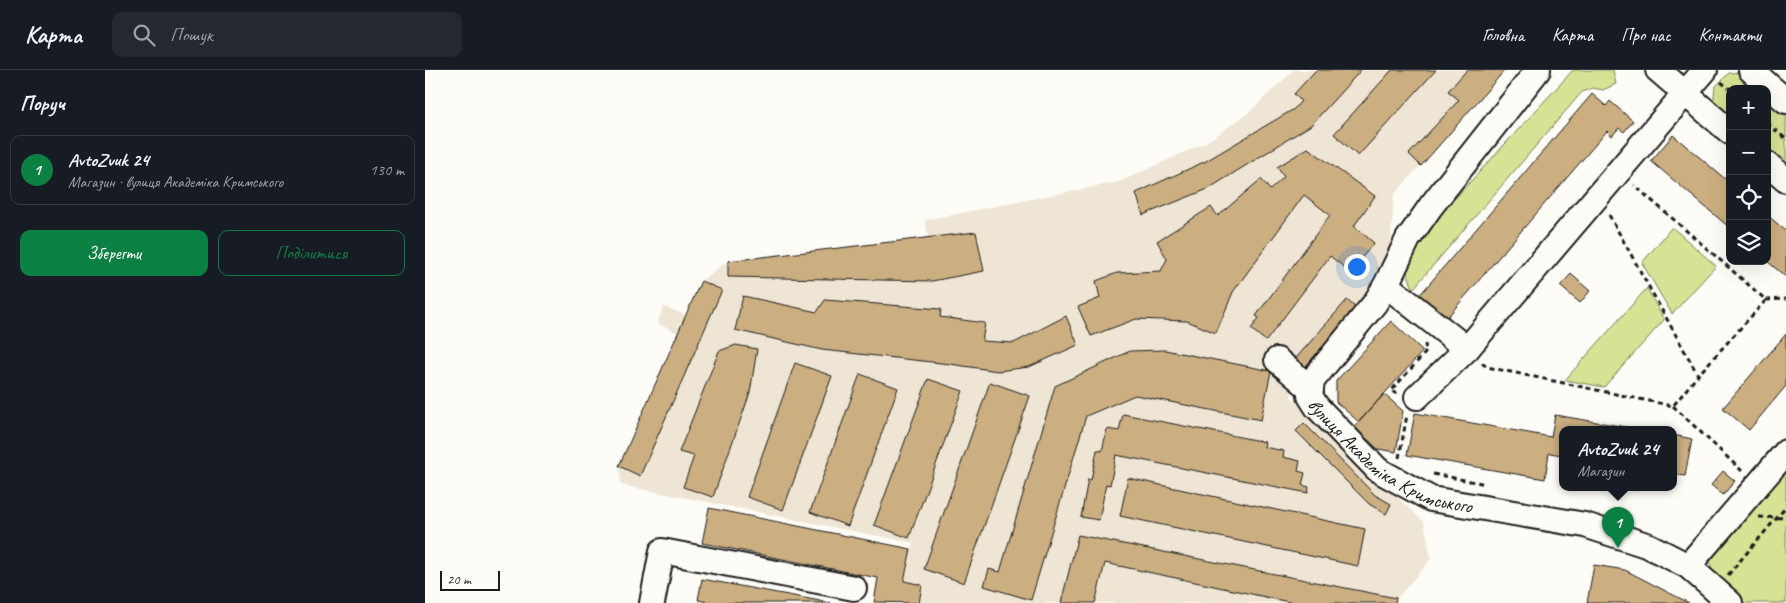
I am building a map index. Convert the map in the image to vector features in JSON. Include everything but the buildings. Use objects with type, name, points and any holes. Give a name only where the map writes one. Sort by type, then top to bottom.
[{"type":"street","name":"вулиця Академіка Кримського","points":[[1538,70],[1431,206],[1408,239],[1386,285],[1375,303],[1312,381],[1310,396],[1317,407],[1378,470],[1431,499],[1585,525],[1649,546],[1688,566],[1723,597]]},
{"type":"street","points":[[1658,70],[1728,130]]},
{"type":"street","points":[[1408,396],[1467,349],[1705,70]]},
{"type":"street","points":[[1751,70],[1786,101]]},
{"type":"street","points":[[1771,167],[1786,180]]},
{"type":"street","points":[[1386,285],[1467,349]]},
{"type":"street","points":[[1277,360],[1311,390]]},
{"type":"street","points":[[1688,566],[1786,452]]},
{"type":"street","points":[[652,603],[662,551],[854,588]]},
{"type":"path","points":[[1771,126],[1786,139]]},
{"type":"path","points":[[1618,172],[1766,300],[1786,299]]},
{"type":"path","points":[[1598,195],[1698,375]]},
{"type":"path","points":[[1673,406],[1698,375],[1766,300]]},
{"type":"path","points":[[1393,478],[1397,470],[1408,407],[1408,396],[1391,391],[1426,352],[1424,336]]},
{"type":"path","points":[[1467,349],[1487,367],[1673,406],[1757,485]]},
{"type":"path","points":[[1423,472],[1490,485]]},
{"type":"path","points":[[1723,597],[1786,507]]},
{"type":"shaded area","points":[[1294,70],[1505,70],[1394,195],[1390,250],[1356,308],[1299,374],[1291,397],[1424,522],[1431,559],[1398,597],[1397,603],[919,603],[922,585],[904,581],[913,543],[621,485],[619,466],[678,333],[657,323],[664,307],[686,315],[701,281],[728,261],[928,237],[925,220],[1119,182],[1205,143],[1247,114]]},
{"type":"green space","points":[[1573,70],[1613,70],[1616,84],[1603,90],[1593,88],[1582,92],[1413,289],[1405,265],[1413,244]]},
{"type":"green space","points":[[1742,72],[1757,85],[1726,85],[1726,116],[1713,104],[1715,87],[1729,73]]},
{"type":"green space","points":[[1771,98],[1786,111],[1786,165],[1771,154]]},
{"type":"green space","points":[[1672,227],[1716,266],[1672,314],[1642,263]]},
{"type":"green space","points":[[1647,288],[1664,320],[1604,387],[1565,380]]},
{"type":"green space","points":[[1786,466],[1786,603],[1745,603],[1714,575],[1710,563],[1714,549]]},
{"type":"place","name":"AvtoZvuk 24","points":[[1618,548]]}]
